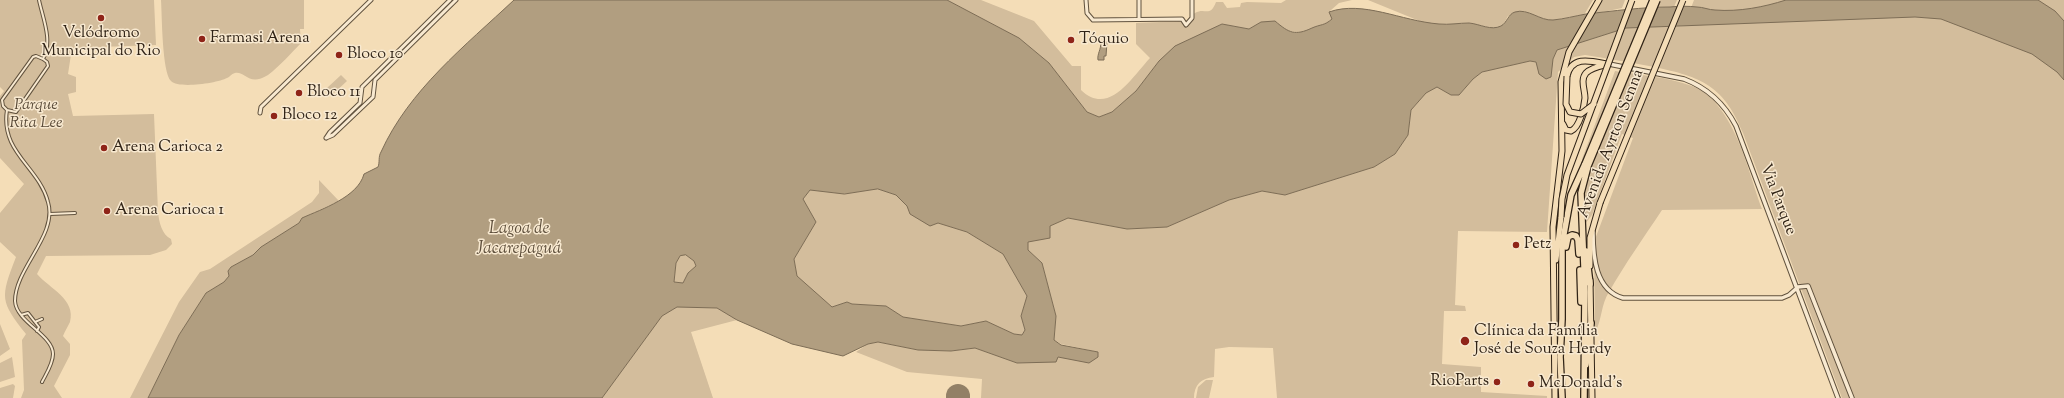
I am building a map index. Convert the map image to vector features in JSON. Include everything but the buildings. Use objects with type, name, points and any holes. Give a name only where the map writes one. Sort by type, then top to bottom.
[{"type":"highway","name":"Avenida Ayrton Senna","points":[[1555,398],[1553,227],[1562,151],[1562,74],[1566,58],[1572,46],[1599,0]]},
{"type":"highway","name":"Avenida Ayrton Senna","points":[[1554,271],[1562,199],[1567,175],[1632,0]]},
{"type":"highway","name":"Avenida Ayrton Senna","points":[[1584,398],[1584,292],[1581,193],[1587,165],[1653,0]]},
{"type":"highway","name":"Avenida Ayrton Senna","points":[[1562,398],[1560,357],[1561,266],[1565,225],[1571,195],[1587,165],[1657,0]]},
{"type":"highway","name":"Avenida Ayrton Senna","points":[[1592,398],[1590,238],[1600,203],[1683,0]]},
{"type":"highway","points":[[1594,103],[1581,114],[1570,112],[1566,104],[1567,76],[1572,65],[1577,61],[1591,61],[1609,64]]},
{"type":"highway","points":[[1561,117],[1566,130],[1571,131],[1576,128],[1584,100],[1584,77],[1594,68],[1609,64]]},
{"type":"highway","points":[[1581,227],[1590,284]]},
{"type":"highway","points":[[1562,284],[1567,239],[1574,235],[1579,243],[1583,324]]},
{"type":"highway","points":[[1584,375],[1592,323]]},
{"type":"street","points":[[40,0],[48,37],[47,47],[43,59]]},
{"type":"street","points":[[260,113],[261,107],[371,0]]},
{"type":"street","points":[[450,0],[411,41],[375,80],[374,94],[362,105],[330,132],[326,138],[333,135],[362,105],[362,87],[371,78],[411,41],[456,0]]},
{"type":"street","points":[[1086,0],[1087,13],[1092,19],[1182,19],[1186,25],[1192,18],[1192,0]]},
{"type":"street","points":[[1139,0],[1139,19]]},
{"type":"street","points":[[36,56],[43,59],[48,64],[44,72],[16,112],[7,110],[3,106],[2,100],[33,57],[36,56]]},
{"type":"street","name":"Via Parque","points":[[1609,64],[1695,84],[1719,101],[1734,121],[1838,398]]},
{"type":"street","points":[[371,78],[372,80],[375,80]]},
{"type":"street","points":[[5,138],[4,122],[7,110]]},
{"type":"street","points":[[8,145],[45,194],[50,214],[46,227],[18,285],[15,301],[17,309],[21,315],[48,344],[53,354],[42,382]]},
{"type":"street","points":[[50,214],[75,213]]},
{"type":"street","points":[[1593,227],[1594,258],[1601,279],[1608,290],[1621,298],[1782,298],[1802,285]]},
{"type":"street","points":[[1792,292],[1794,280]]},
{"type":"street","points":[[1798,293],[1802,285]]},
{"type":"street","points":[[1802,285],[1810,288],[1852,398]]},
{"type":"street","points":[[21,315],[28,314],[39,327],[37,331]]},
{"type":"street","points":[[35,322],[42,319]]},
{"type":"green space","name":"Parque Rita Lee","points":[[0,0],[154,0],[156,45],[72,48],[68,74],[76,77],[76,92],[68,94],[73,116],[154,114],[158,216],[163,231],[171,239],[172,244],[166,250],[150,255],[46,256],[37,274],[61,295],[66,301],[71,314],[70,322],[63,336],[70,344],[70,355],[54,386],[62,398],[21,398],[24,390],[22,340],[26,334],[11,314],[5,298],[7,282],[16,257],[0,242],[0,213],[24,184],[0,158],[0,96],[4,91],[0,87]]},
{"type":"green space","points":[[161,0],[304,0],[304,29],[300,29],[301,43],[277,68],[262,78],[252,79],[242,74],[235,73],[222,80],[181,85],[171,81],[168,76],[164,56]]},
{"type":"green space","points":[[947,0],[981,0],[1034,21],[1072,66],[1081,66],[1081,90],[1091,97],[1101,99],[1110,97],[1128,84],[1150,58],[1136,44],[1136,23],[1185,21],[1199,11],[1212,10],[1216,2],[1223,2],[1227,8],[1240,7],[1241,3],[1247,2],[1281,3],[1286,0],[1352,0],[1339,3],[1330,11],[1332,19],[1325,25],[1312,28],[1305,33],[1287,31],[1261,22],[1249,29],[1222,24],[1159,61],[1136,91],[1112,112],[1099,117],[1087,112],[1049,63],[1019,38]]},
{"type":"green space","points":[[1368,0],[1593,0],[1584,15],[1545,20],[1523,11],[1508,16],[1503,25],[1494,29],[1469,23],[1441,25],[1422,22]]},
{"type":"green space","points":[[1601,0],[1625,0],[1622,8],[1593,14]]},
{"type":"green space","points":[[1659,0],[1677,0],[1674,7],[1656,7]]},
{"type":"green space","points":[[1694,0],[2064,0],[2064,398],[1842,398],[1743,133],[1727,103],[1707,84],[1695,78],[1649,66],[1585,55],[1574,57],[1558,72],[1547,232],[1458,231],[1455,305],[1465,306],[1466,311],[1444,311],[1442,364],[1481,367],[1481,392],[1547,396],[1547,398],[1277,398],[1273,348],[1229,347],[1215,349],[1214,377],[1205,379],[1199,383],[1195,389],[1194,398],[981,398],[982,379],[907,372],[856,352],[868,344],[878,342],[918,350],[951,351],[975,348],[1017,363],[1098,352],[1061,344],[1054,340],[1056,316],[1042,263],[1028,250],[1028,242],[1050,226],[1068,218],[1127,229],[1167,227],[1229,200],[1262,191],[1285,195],[1374,167],[1395,154],[1408,135],[1411,110],[1426,93],[1437,87],[1451,95],[1459,95],[1473,79],[1482,72],[1530,61],[1536,62],[1553,59],[1557,50],[1626,28],[1684,26]]},
{"type":"green space","points":[[1615,71],[1673,80],[1692,86],[1706,94],[1719,107],[1738,139],[1762,209],[1662,210],[1606,297],[1595,333],[1594,242],[1633,138],[1622,134],[1592,215],[1585,224],[1581,197],[1582,159]]},
{"type":"green space","points":[[341,75],[347,81],[333,94],[327,88]]},
{"type":"green space","points":[[319,180],[339,201],[302,218],[299,223],[261,247],[253,255],[231,267],[228,271],[229,276],[224,282],[206,293],[179,335],[148,398],[130,398],[179,302],[200,272],[210,269],[312,202],[319,193]]},
{"type":"green space","points":[[810,189],[844,194],[878,189],[896,195],[908,206],[910,214],[967,232],[1003,254],[1027,296],[1021,316],[1025,330],[1022,335],[1014,334],[986,321],[961,326],[903,317],[886,306],[852,304],[847,302],[832,307],[797,277],[794,259],[816,222],[803,199]]},
{"type":"green space","points":[[686,255],[694,261],[696,267],[688,273],[683,283],[674,282],[676,263],[680,256]]},
{"type":"green space","points":[[699,306],[717,308],[737,320],[691,332],[713,398],[602,398],[662,316],[677,307]]},
{"type":"green space","points":[[0,324],[10,349],[0,356]]},
{"type":"green space","points":[[12,357],[15,377],[0,382],[0,363]]},
{"type":"green space","points":[[1206,380],[1213,380],[1209,398],[1196,398],[1198,387]]},
{"type":"green space","points":[[13,384],[15,386],[13,398],[0,398],[0,388]]},
{"type":"water","name":"Lagoa de Jacarepaguá","points":[[514,0],[947,0],[1019,38],[1049,63],[1087,112],[1099,117],[1112,112],[1136,91],[1159,61],[1175,46],[1222,24],[1249,29],[1261,22],[1275,21],[1288,31],[1301,32],[1327,23],[1332,19],[1329,12],[1355,8],[1382,12],[1425,22],[1439,24],[1469,23],[1493,28],[1501,26],[1513,13],[1520,11],[1543,19],[1553,20],[1628,9],[1687,6],[1713,10],[1742,10],[1786,0],[2038,0],[2055,11],[2064,21],[2064,80],[2057,72],[2032,54],[1941,19],[1915,17],[1626,28],[1557,50],[1553,59],[1551,77],[1546,79],[1539,74],[1536,62],[1530,61],[1482,72],[1473,79],[1459,95],[1451,95],[1437,87],[1426,93],[1411,110],[1408,135],[1395,154],[1374,167],[1285,195],[1262,191],[1229,200],[1167,227],[1127,229],[1068,218],[1050,226],[1050,238],[1028,242],[1028,250],[1042,263],[1056,316],[1054,340],[1061,345],[1098,352],[1098,357],[1089,363],[1058,357],[1056,362],[1017,363],[975,348],[951,351],[918,350],[878,342],[868,344],[843,356],[792,344],[737,320],[717,308],[677,307],[662,316],[602,398],[148,398],[179,335],[206,293],[224,282],[229,276],[228,271],[231,267],[253,255],[261,247],[299,223],[302,218],[329,206],[347,196],[355,189],[364,174],[378,167],[380,154],[393,130],[422,89],[458,52]],"holes":[[[878,189],[896,195],[907,206],[910,214],[930,226],[938,223],[967,232],[1003,254],[1027,296],[1021,316],[1025,330],[1022,335],[1014,334],[986,321],[961,326],[903,317],[886,306],[852,304],[847,302],[832,307],[797,276],[794,259],[816,222],[803,199],[810,190],[844,194]],[[686,255],[694,261],[696,266],[688,273],[683,283],[674,282],[676,263],[680,256]]]},
{"type":"water","points":[[1101,42],[1107,42],[1106,56],[1104,56],[1104,60],[1098,60],[1098,56]]},
{"type":"place","name":"Velódromo Municipal do Rio","points":[[101,18]]},
{"type":"place","name":"Farmasi Arena","points":[[202,39]]},
{"type":"place","name":"Tóquio","points":[[1071,40]]},
{"type":"place","name":"Bloco 10","points":[[339,55]]},
{"type":"place","name":"Bloco 11","points":[[299,93]]},
{"type":"place","name":"Bloco 12","points":[[274,116]]},
{"type":"place","name":"Arena Carioca 2","points":[[104,148]]},
{"type":"place","name":"Arena Carioca 1","points":[[107,211]]},
{"type":"place","name":"Petz","points":[[1516,245]]},
{"type":"place","name":"Clínica da Família José de Souza Herdy","points":[[1465,341]]},
{"type":"place","name":"RioParts","points":[[1497,382]]},
{"type":"place","name":"McDonald's","points":[[1531,384]]}]
